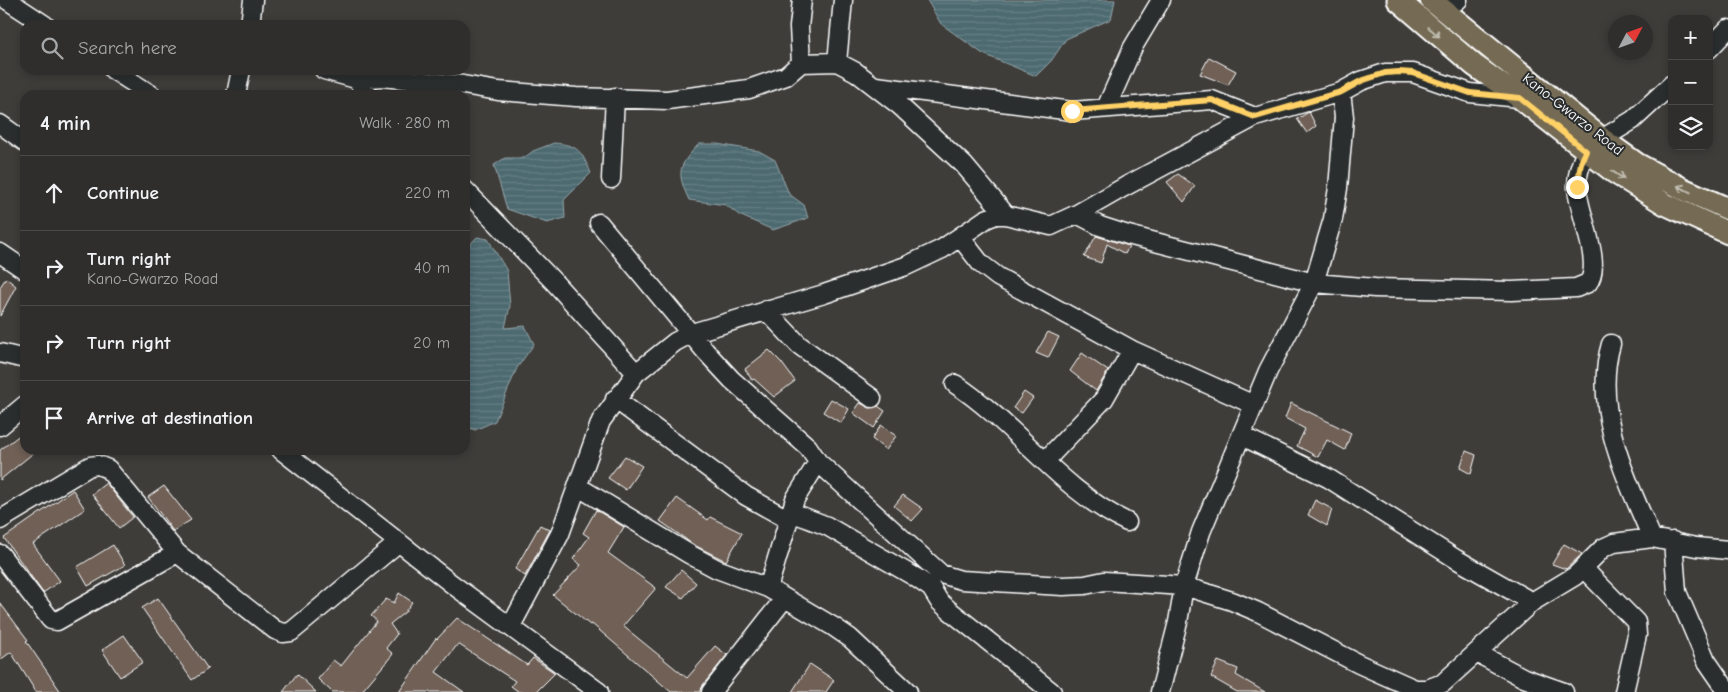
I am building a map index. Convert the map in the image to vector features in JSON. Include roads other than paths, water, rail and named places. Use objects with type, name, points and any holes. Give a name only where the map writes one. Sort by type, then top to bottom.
[{"type":"main road","name":"Kano-Gwarzo Road","points":[[1398,0],[1491,78],[1520,98],[1594,145],[1728,210]]},
{"type":"main road","name":"Kano-Gwarzo Road","points":[[1444,3],[1594,145],[1620,177],[1665,204],[1728,233]]},
{"type":"main road","points":[[1491,78],[1504,60]]},
{"type":"street","points":[[7,0],[37,20]]},
{"type":"street","points":[[251,20],[253,0]]},
{"type":"street","points":[[801,63],[799,36],[802,0]]},
{"type":"street","points":[[837,62],[843,0]]},
{"type":"street","points":[[1106,108],[1133,47],[1160,0]]},
{"type":"street","points":[[1713,44],[1728,29]]},
{"type":"street","points":[[342,75],[356,79],[382,77],[576,97],[667,100],[749,89],[786,76],[801,63],[837,62],[875,86],[964,165],[1006,215]]},
{"type":"street","points":[[511,626],[560,534],[594,437],[615,399],[636,373],[675,342],[692,333],[832,292],[906,266],[942,249],[986,219],[1006,215],[1051,226],[1077,214],[1255,117],[1341,92],[1361,81],[1385,73],[1413,73],[1470,93],[1520,98]]},
{"type":"street","points":[[122,75],[144,90]]},
{"type":"street","points":[[237,90],[241,75]]},
{"type":"street","points":[[356,79],[365,90]]},
{"type":"street","points":[[875,86],[1052,110],[1072,111],[1212,100],[1255,117]]},
{"type":"street","points":[[1077,214],[1100,226],[1314,283],[1375,288],[1512,292],[1584,286],[1593,277],[1595,269],[1577,187],[1581,163],[1594,145],[1633,120],[1668,88]]},
{"type":"street","points":[[1160,692],[1178,622],[1184,586],[1201,532],[1279,347],[1314,283],[1333,219],[1338,188],[1344,117],[1341,92]]},
{"type":"street","points":[[611,179],[615,97]]},
{"type":"street","points":[[0,124],[20,138]]},
{"type":"street","points":[[470,199],[555,283],[636,373]]},
{"type":"street","points":[[599,222],[706,352],[732,380],[808,447],[818,462],[936,581],[939,601],[1052,692]]},
{"type":"street","points":[[960,237],[981,264],[998,277],[1132,350],[1254,405]]},
{"type":"street","points":[[0,253],[20,267]]},
{"type":"street","points":[[766,310],[800,345],[845,381],[872,398]]},
{"type":"street","points":[[1611,344],[1605,370],[1605,386],[1611,432],[1652,538]]},
{"type":"street","points":[[1046,461],[1104,399],[1132,350]]},
{"type":"street","points":[[0,353],[20,358]]},
{"type":"street","points":[[955,384],[997,416],[1064,480],[1100,507],[1128,522]]},
{"type":"street","points":[[615,399],[732,487],[790,516],[827,526],[936,581],[1011,581],[1063,586],[1085,585],[1104,581],[1184,586],[1232,601],[1258,612],[1414,690],[1427,689],[1443,683],[1477,653],[1501,628],[1532,602],[1563,584],[1584,568],[1603,548],[1652,538],[1696,547],[1726,547]]},
{"type":"street","points":[[0,426],[20,409]]},
{"type":"street","points":[[1242,436],[1328,478],[1456,559],[1532,602]]},
{"type":"street","points":[[288,455],[398,542],[598,692]]},
{"type":"street","points":[[768,588],[795,499],[818,462]]},
{"type":"street","points":[[0,520],[90,466],[98,465],[108,469],[176,553],[275,630],[282,633],[291,632],[398,542]]},
{"type":"street","points":[[577,486],[710,565],[768,588],[784,599],[812,613],[850,638],[908,692]]},
{"type":"street","points":[[1674,541],[1677,592],[1706,660],[1728,692]]},
{"type":"street","points":[[0,554],[51,620],[57,621],[176,553]]},
{"type":"street","points":[[1584,568],[1636,622],[1637,635],[1624,692]]},
{"type":"street","points":[[711,692],[784,599]]},
{"type":"street","points":[[1477,653],[1524,678],[1564,692]]},
{"type":"water","points":[[927,0],[1115,0],[1111,19],[1066,39],[1051,61],[1036,76],[983,54],[941,24]]},
{"type":"water","points":[[554,143],[569,145],[578,150],[585,159],[591,173],[564,200],[565,218],[547,223],[507,209],[494,165],[505,158],[524,158],[533,151]]},
{"type":"water","points":[[699,144],[717,144],[759,151],[775,160],[789,194],[804,205],[808,218],[773,230],[739,215],[726,205],[689,200],[682,183],[681,170],[687,158]]},
{"type":"water","points":[[477,237],[488,239],[507,271],[510,306],[505,328],[525,326],[534,344],[517,368],[495,421],[475,430],[470,428],[470,245]]}]
